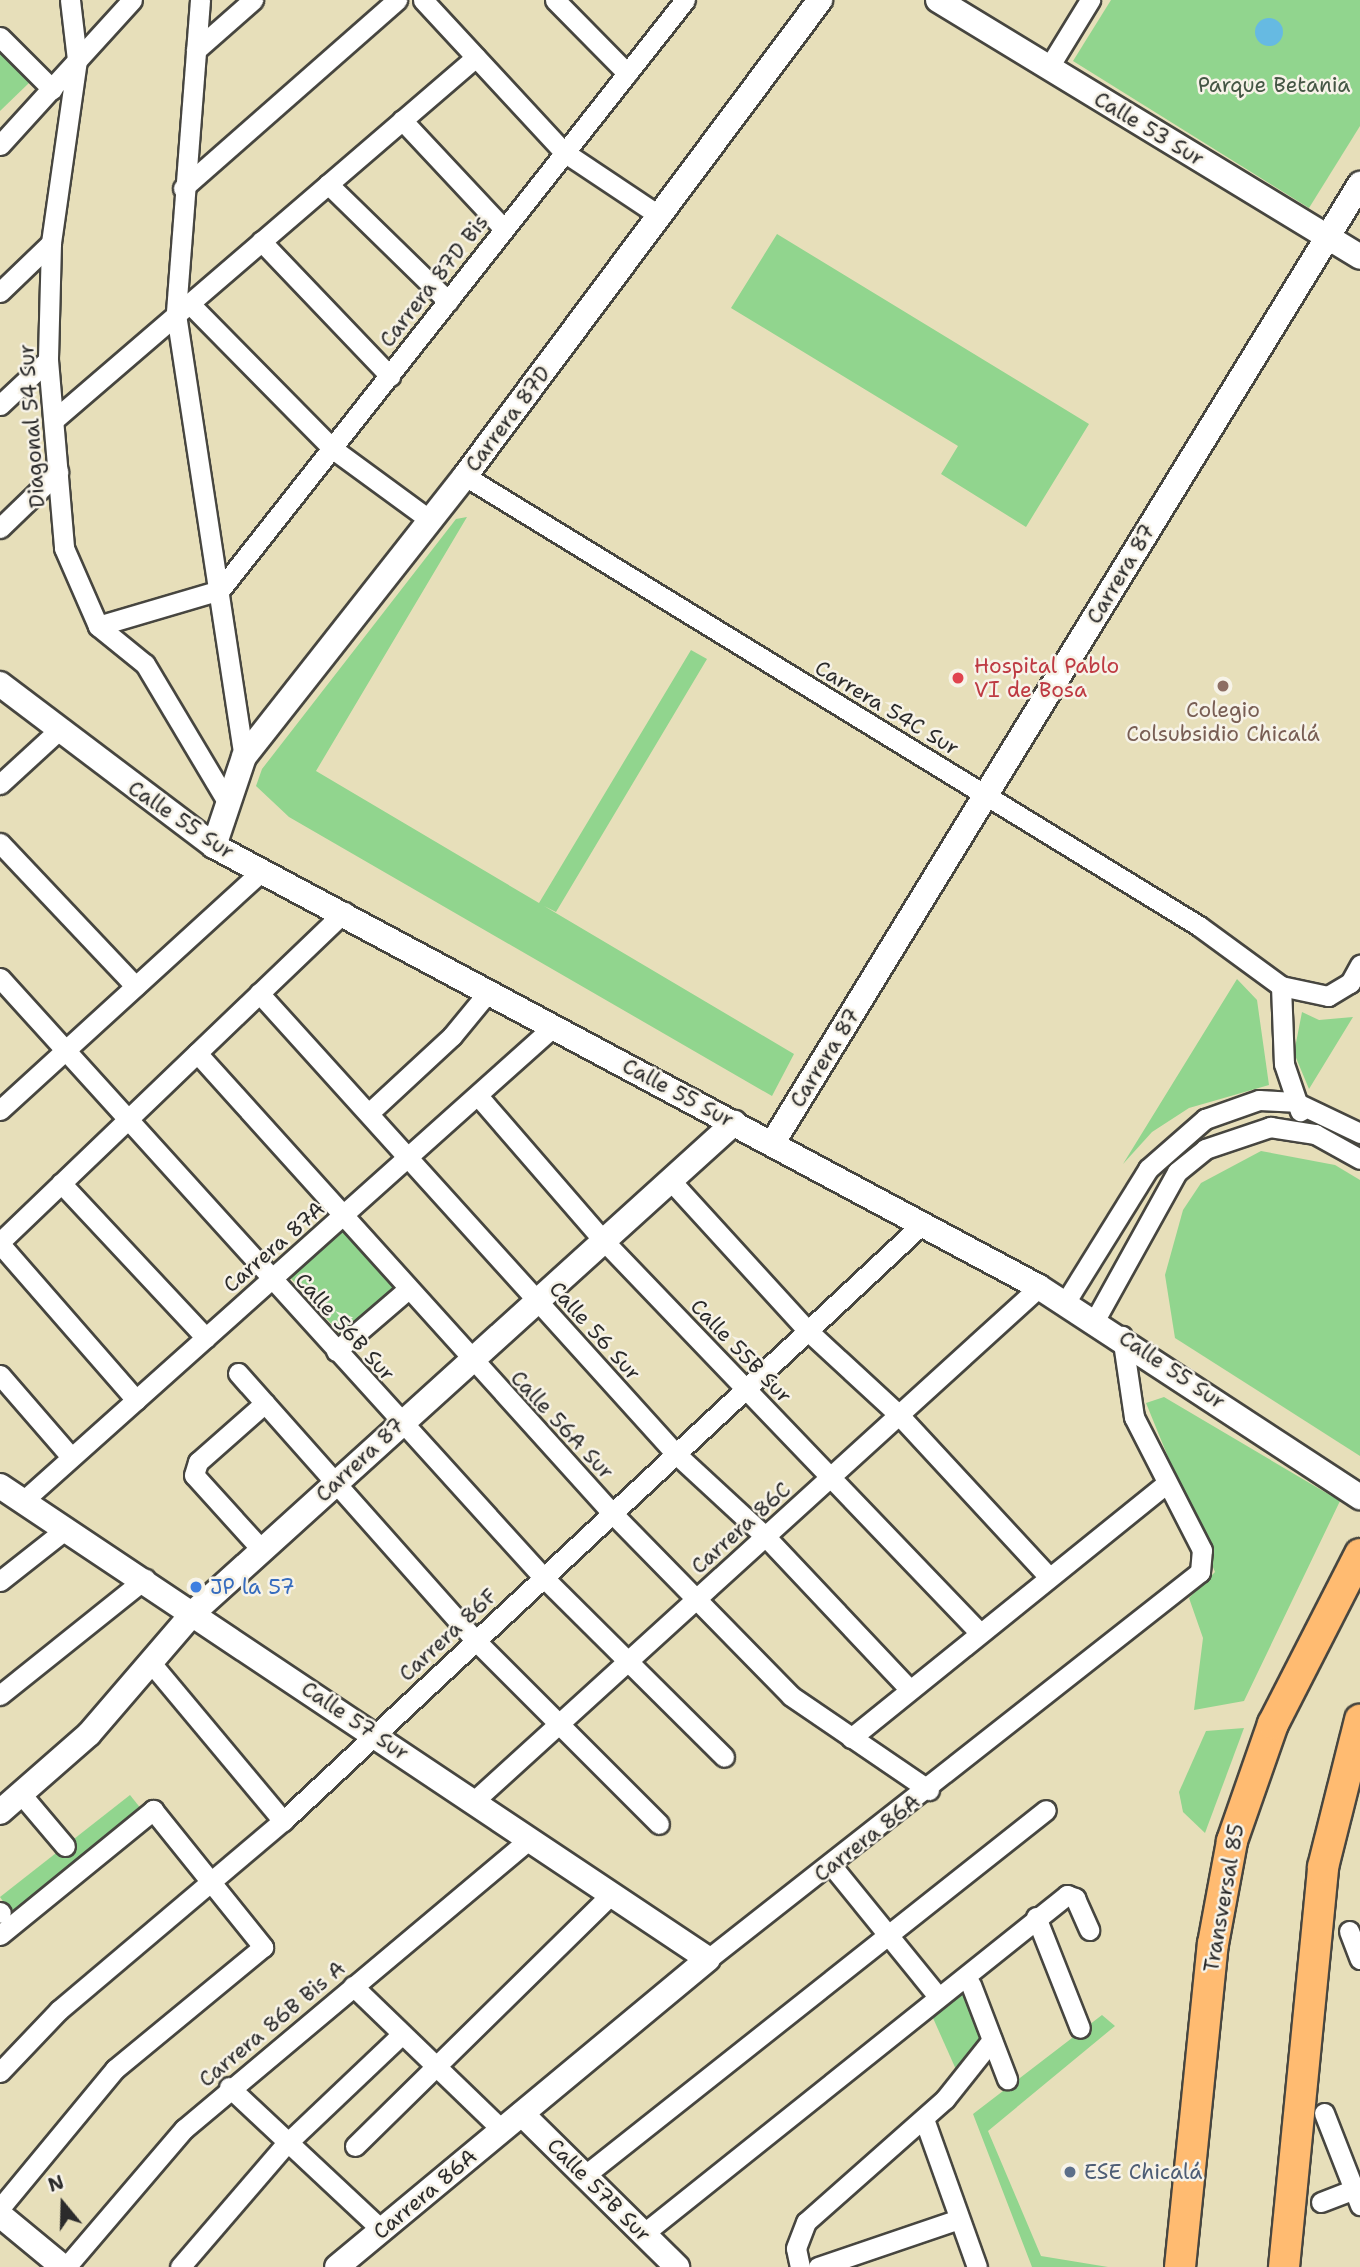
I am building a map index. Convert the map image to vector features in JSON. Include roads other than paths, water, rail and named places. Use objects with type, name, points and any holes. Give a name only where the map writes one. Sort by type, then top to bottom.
[{"type":"main road","name":"Transversal 85","points":[[1180,2267],[1213,1944],[1232,1841],[1273,1724],[1360,1555]]},
{"type":"main road","points":[[1284,2267],[1323,1867],[1360,1720]]},
{"type":"street","name":"Diagonal 54 Sur","points":[[70,0],[77,60],[51,243],[48,360],[64,548],[98,626],[145,664],[225,798]]},
{"type":"street","points":[[0,145],[132,0]]},
{"type":"street","points":[[200,0],[183,188],[183,309],[244,757]]},
{"type":"street","points":[[196,50],[253,0]]},
{"type":"street","points":[[183,188],[397,0]]},
{"type":"street","points":[[423,0],[564,152],[660,216]]},
{"type":"street","points":[[555,0],[627,73]]},
{"type":"street","name":"Carrera 87D Bis","points":[[220,590],[684,0]]},
{"type":"street","name":"Carrera 87D","points":[[214,846],[225,798],[244,757],[465,476],[820,0]]},
{"type":"street","points":[[1049,68],[1090,0]]},
{"type":"street","name":"Calle 53 Sur","points":[[942,1],[1360,257]]},
{"type":"street","points":[[0,37],[52,89]]},
{"type":"street","points":[[54,419],[476,57]]},
{"type":"street","points":[[402,120],[504,229]]},
{"type":"street","points":[[328,184],[448,301]]},
{"type":"street","name":"Carrera 87","points":[[772,1144],[1360,184]]},
{"type":"street","points":[[261,241],[390,376]]},
{"type":"street","points":[[0,292],[51,243]]},
{"type":"street","points":[[183,309],[333,449],[430,520]]},
{"type":"street","points":[[0,405],[48,360]]},
{"type":"street","points":[[0,528],[58,472]]},
{"type":"street","name":"Carrera 54C Sur","points":[[465,476],[1199,926],[1280,986]]},
{"type":"street","points":[[98,626],[220,590]]},
{"type":"street","name":"Calle 55 Sur","points":[[0,684],[214,846],[344,912],[1039,1287],[1122,1336],[1360,1497]]},
{"type":"street","points":[[0,784],[59,730]]},
{"type":"street","points":[[0,843],[135,986]]},
{"type":"street","points":[[0,1108],[262,871]]},
{"type":"street","points":[[136,1400],[0,1243],[344,912]]},
{"type":"street","points":[[1315,1134],[1296,1102],[1284,1063],[1280,986],[1328,996],[1350,983],[1360,965]]},
{"type":"street","name":"Calle 56B Sur","points":[[0,978],[543,1577],[630,1660],[724,1757]]},
{"type":"street","points":[[370,1112],[452,1036],[489,991]]},
{"type":"street","name":"Calle 56 Sur","points":[[259,993],[411,1156],[536,1300],[676,1454],[765,1536],[908,1688]]},
{"type":"street","name":"Carrera 87A","points":[[23,1501],[479,1097],[554,1026]]},
{"type":"street","name":"Calle 56A Sur","points":[[197,1053],[407,1290],[612,1513],[791,1696],[929,1790]]},
{"type":"street","name":"Calle 55B Sur","points":[[479,1097],[603,1240],[744,1390],[834,1474],[978,1631]]},
{"type":"street","points":[[1065,1303],[1148,1169],[1184,1132],[1231,1107],[1296,1102],[1360,1133]]},
{"type":"street","name":"Carrera 87","points":[[0,1812],[89,1734],[194,1612],[400,1422],[734,1123]]},
{"type":"street","points":[[1095,1320],[1177,1171],[1238,1133],[1270,1127],[1315,1134],[1360,1159]]},
{"type":"street","points":[[671,1181],[807,1331],[899,1415],[1047,1574]]},
{"type":"street","points":[[61,1183],[206,1338]]},
{"type":"street","name":"Carrera 86F","points":[[0,2072],[59,2010],[208,1880],[284,1821],[922,1224]]},
{"type":"street","name":"Carrera 86C","points":[[474,1801],[1039,1287]]},
{"type":"street","points":[[336,1351],[407,1290]]},
{"type":"street","name":"Carrera 86A","points":[[337,2267],[708,1959],[929,1790],[1200,1572],[1202,1550],[1164,1485],[1127,1393],[1122,1336]]},
{"type":"street","points":[[238,1373],[334,1485],[475,1640],[562,1722],[659,1824]]},
{"type":"street","points":[[0,1374],[71,1457]]},
{"type":"street","points":[[262,1550],[194,1475],[198,1462],[265,1403]]},
{"type":"street","points":[[851,1738],[1047,1574],[1164,1485]]},
{"type":"street","name":"Calle 57 Sur","points":[[0,1486],[145,1579],[708,1959]]},
{"type":"street","points":[[0,1581],[66,1529]]},
{"type":"street","points":[[0,1695],[145,1579]]},
{"type":"street","points":[[151,1663],[284,1821]]},
{"type":"street","points":[[22,1794],[65,1846]]},
{"type":"street","points":[[0,1935],[153,1810],[263,1947],[115,2069],[0,2208]]},
{"type":"street","points":[[584,2176],[885,1932],[1046,1810]]},
{"type":"street","name":"Carrera 86B Bis A","points":[[64,2267],[153,2162],[229,2087],[530,1839]]},
{"type":"street","points":[[832,1866],[937,1995]]},
{"type":"street","points":[[355,2146],[438,2069],[611,1894]]},
{"type":"street","points":[[643,2234],[1036,1917],[1072,1895],[1089,1930]]},
{"type":"street","points":[[1036,1917],[1080,2028]]},
{"type":"street","points":[[1349,1931],[1360,1959]]},
{"type":"street","points":[[971,1985],[1007,2079]]},
{"type":"street","points":[[353,1986],[502,2130]]},
{"type":"street","points":[[180,2267],[285,2145],[401,2035]]},
{"type":"street","points":[[800,2267],[796,2248],[806,2222],[924,2119],[992,2040]]},
{"type":"street","points":[[229,2087],[285,2145],[382,2230]]},
{"type":"street","points":[[1321,2202],[1358,2194],[1324,2113]]},
{"type":"street","name":"Calle 57B Sur","points":[[522,2114],[677,2267]]},
{"type":"street","points":[[924,2119],[977,2267]]},
{"type":"street","points":[[0,2215],[64,2267]]},
{"type":"street","points":[[818,2267],[959,2219]]},
{"type":"water","points":[[1269,18],[1279,22],[1283,32],[1279,42],[1269,46],[1259,42],[1255,32],[1259,22]]},
{"type":"place","name":"Hospital Pablo VI de Bosa","points":[[958,678]]},
{"type":"place","name":"Colegio Colsubsidio Chicalá","points":[[1223,686]]},
{"type":"place","name":"JP la 57","points":[[196,1587]]},
{"type":"place","name":"ESE Chicalá","points":[[1070,2172]]},
{"type":"park label","name":"Parque Betania","points":[[1274,85]]}]
